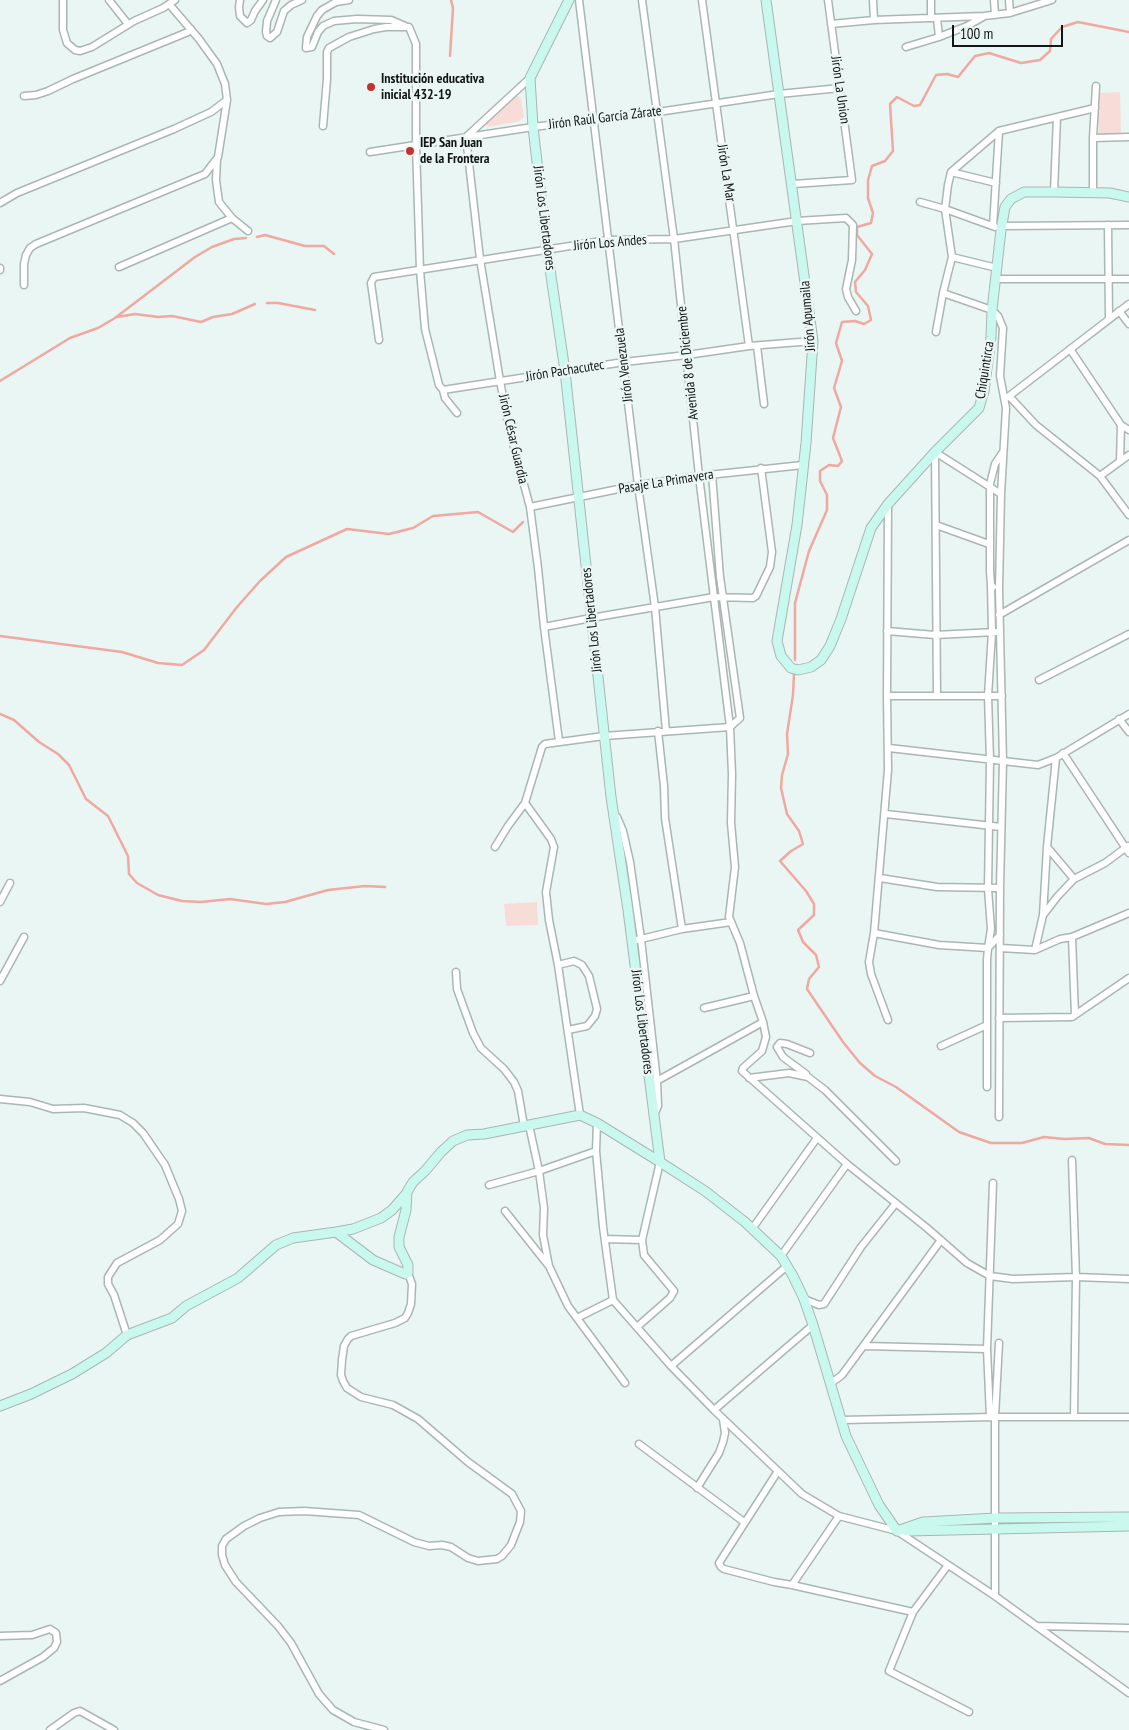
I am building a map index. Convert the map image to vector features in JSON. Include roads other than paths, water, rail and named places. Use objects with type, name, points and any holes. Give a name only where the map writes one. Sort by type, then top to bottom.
[{"type":"street","points":[[63,0],[63,30],[67,43],[75,50],[80,51],[92,47],[128,24],[172,2],[217,64],[225,84],[227,100],[218,157],[217,194],[219,202],[232,218],[248,231]]},
{"type":"street","points":[[109,0],[128,24]]},
{"type":"street","points":[[240,0],[240,16],[247,23],[251,20],[263,0]]},
{"type":"street","points":[[276,0],[267,21],[266,32],[270,38],[277,32],[284,11],[290,5],[302,0]]},
{"type":"street","points":[[349,0],[336,2],[322,10],[310,28],[306,48],[312,47],[318,32],[323,26],[334,20],[391,20],[409,27],[416,44],[416,146],[420,270],[426,329],[445,398],[457,413]]},
{"type":"street","points":[[466,137],[530,78],[577,0]]},
{"type":"street","name":"Jirón Venezuela","points":[[577,0],[655,607],[666,730]]},
{"type":"street","name":"Avenida 8 de Diciembre","points":[[642,0],[674,239],[699,476],[730,727],[732,774],[730,823],[735,866],[729,917],[731,922]]},
{"type":"street","name":"Jirón La Mar","points":[[702,0],[749,346]]},
{"type":"street","name":"Jirón Apumaila","points":[[766,0],[813,341],[796,534],[777,641],[781,656],[791,668],[798,670],[810,667]]},
{"type":"street","name":"Jirón La Union","points":[[792,184],[852,180],[828,0]]},
{"type":"street","points":[[873,0],[874,20]]},
{"type":"street","points":[[931,0],[939,37]]},
{"type":"street","points":[[994,0],[994,15]]},
{"type":"street","points":[[1009,0],[1010,13]]},
{"type":"street","points":[[831,24],[874,20],[994,15],[1010,13],[1052,0]]},
{"type":"street","points":[[906,47],[967,26],[984,16]]},
{"type":"street","points":[[323,126],[327,52],[329,48],[349,36],[374,29],[409,27]]},
{"type":"street","points":[[24,96],[48,91],[191,30]]},
{"type":"street","name":"Jirón Los Libertadores","points":[[530,78],[532,127],[565,371],[604,736],[613,809],[636,940],[654,1083],[653,1115],[660,1162]]},
{"type":"street","points":[[1094,193],[1093,138],[1096,86]]},
{"type":"street","name":"Jirón Raúl García Zárate","points":[[370,152],[532,127],[658,112],[779,94],[840,88]]},
{"type":"street","points":[[0,202],[174,129],[211,112],[227,100]]},
{"type":"street","points":[[936,332],[952,257],[946,209],[951,172],[999,131],[1095,108]]},
{"type":"street","points":[[1054,192],[1057,117]]},
{"type":"street","points":[[998,227],[996,183],[999,131]]},
{"type":"street","name":"Jirón César Guardia","points":[[466,137],[480,259],[500,381],[509,429],[530,507],[559,741]]},
{"type":"street","points":[[1093,138],[1129,137]]},
{"type":"street","points":[[24,285],[26,255],[30,248],[36,244],[204,174],[218,157]]},
{"type":"street","points":[[951,172],[996,183]]},
{"type":"street","name":"Chiquintirca","points":[[810,667],[821,660],[830,646],[841,619],[871,528],[888,504],[935,452],[979,408],[984,392],[991,337],[997,268],[998,227],[1011,199],[1024,192],[1110,193],[1129,197]]},
{"type":"street","points":[[920,202],[998,227],[1129,225]]},
{"type":"street","points":[[119,267],[232,218]]},
{"type":"street","name":"Jirón Los Andes","points":[[379,340],[370,283],[374,277],[608,240],[674,239],[797,221],[846,218],[853,225],[852,260],[846,289],[856,311]]},
{"type":"street","points":[[1108,225],[1109,319]]},
{"type":"street","points":[[952,257],[997,268]]},
{"type":"street","points":[[996,279],[1129,279]]},
{"type":"street","points":[[943,293],[992,310],[998,316],[1004,328],[1000,376],[1007,397],[1001,494],[999,589],[1003,761],[1000,888],[999,1117]]},
{"type":"street","points":[[1007,397],[1129,304]]},
{"type":"street","points":[[1119,311],[1129,324]]},
{"type":"street","name":"Jirón Pachacutec","points":[[441,387],[500,381],[624,362],[749,346],[813,341]]},
{"type":"street","points":[[757,346],[764,404]]},
{"type":"street","points":[[1070,349],[1121,425],[1129,430]]},
{"type":"street","points":[[1007,397],[1036,424],[1100,476],[1129,515]]},
{"type":"street","points":[[1120,461],[1121,425]]},
{"type":"street","points":[[987,1087],[986,978],[990,929],[988,888],[990,760],[988,696],[992,632],[990,486],[994,464],[1003,451]]},
{"type":"street","points":[[935,452],[1001,494]]},
{"type":"street","points":[[935,452],[937,696]]},
{"type":"street","points":[[1100,476],[1129,454]]},
{"type":"street","name":"Pasaje La Primavera","points":[[530,507],[638,485],[761,468],[803,465]]},
{"type":"street","points":[[544,627],[714,597],[753,598],[756,596],[770,567],[772,552],[761,468]]},
{"type":"street","points":[[495,847],[525,803],[542,747],[547,743],[666,730],[730,727],[741,716],[720,577],[712,474]]},
{"type":"street","points":[[888,504],[887,696],[889,748],[886,814],[874,934],[869,962],[871,974],[888,1020]]},
{"type":"street","points":[[936,525],[990,544]]},
{"type":"street","points":[[999,615],[1129,540]]},
{"type":"street","points":[[991,586],[999,589]]},
{"type":"street","points":[[887,631],[935,635],[1000,631]]},
{"type":"street","points":[[1039,680],[1129,634]]},
{"type":"street","points":[[887,696],[1002,696]]},
{"type":"street","points":[[889,748],[1038,765],[1056,758],[1129,714]]},
{"type":"street","points":[[1119,719],[1129,732]]},
{"type":"street","points":[[658,732],[664,786],[665,818],[682,929]]},
{"type":"street","points":[[1043,915],[1074,879],[1128,849],[1063,753]]},
{"type":"street","points":[[1035,950],[1043,915],[1047,847],[1056,758]]},
{"type":"street","points":[[525,803],[553,844],[546,892],[580,1115]]},
{"type":"street","points":[[886,814],[1001,828]]},
{"type":"street","points":[[1047,847],[1074,879]]},
{"type":"street","points":[[880,878],[937,887],[1000,888]]},
{"type":"street","points":[[0,902],[10,883]]},
{"type":"street","points":[[1000,948],[1035,950],[1060,938],[1072,937],[1129,913]]},
{"type":"street","points":[[636,940],[682,929],[731,922],[740,943],[766,1037],[762,1051],[743,1068],[742,1072],[847,1164],[941,1240],[967,1264],[990,1276],[1013,1279],[1076,1277],[1129,1279]]},
{"type":"street","points":[[874,934],[939,945],[988,948]]},
{"type":"street","points":[[988,948],[1000,935]]},
{"type":"street","points":[[1072,937],[1075,1015]]},
{"type":"street","points":[[0,981],[24,938]]},
{"type":"street","points":[[558,965],[574,961],[582,965],[589,976],[597,1009],[596,1016],[587,1026],[568,1030]]},
{"type":"street","points":[[456,972],[457,989],[473,1033],[481,1048],[504,1069],[518,1091],[539,1171],[544,1208],[543,1235],[549,1266]]},
{"type":"street","points":[[999,1018],[1075,1015],[1129,978]]},
{"type":"street","points":[[704,1008],[754,996]]},
{"type":"street","points":[[654,1083],[763,1022]]},
{"type":"street","points":[[941,1046],[987,1025]]},
{"type":"street","points":[[810,1053],[787,1044],[780,1043],[777,1046],[783,1057],[797,1066],[825,1090],[896,1161]]},
{"type":"street","points":[[749,1078],[789,1073],[808,1077]]},
{"type":"street","points":[[0,1100],[30,1102],[53,1109],[84,1108],[120,1115],[133,1123],[143,1133],[164,1165],[179,1199],[182,1211],[178,1224],[160,1240],[117,1263],[108,1278],[108,1284],[114,1295],[127,1335]]},
{"type":"street","points":[[0,1406],[31,1394],[72,1374],[106,1353],[127,1335],[172,1318],[186,1306],[238,1278],[276,1245],[294,1238],[353,1229],[381,1218],[392,1210],[413,1182],[453,1141],[467,1135],[484,1134],[580,1115],[597,1123],[705,1191],[752,1228],[780,1256],[793,1276],[804,1299],[846,1436],[880,1505],[897,1531],[995,1596],[1129,1693]]},
{"type":"street","points":[[597,1123],[596,1151],[604,1239],[613,1300],[671,1366],[723,1419],[802,1494],[839,1516],[897,1531],[1129,1526]]},
{"type":"street","points":[[752,1228],[817,1138]]},
{"type":"street","points":[[489,1185],[539,1171],[596,1151]]},
{"type":"street","points":[[1072,1160],[1076,1277],[1074,1417]]},
{"type":"street","points":[[637,1327],[670,1298],[674,1291],[644,1255],[642,1240],[660,1162]]},
{"type":"street","points":[[780,1256],[847,1164]]},
{"type":"street","points":[[993,1183],[986,1349],[993,1417],[996,1518],[994,1529],[995,1596]]},
{"type":"street","points":[[384,1730],[354,1722],[333,1710],[319,1694],[278,1626],[236,1582],[225,1565],[222,1546],[226,1539],[244,1526],[260,1518],[279,1512],[304,1511],[359,1514],[414,1542],[429,1546],[442,1545],[451,1547],[468,1558],[478,1561],[497,1559],[511,1545],[520,1522],[521,1511],[512,1494],[468,1462],[418,1419],[393,1406],[361,1396],[347,1388],[341,1376],[344,1346],[348,1339],[351,1336],[396,1323],[405,1318],[412,1304],[412,1284],[408,1273],[408,1265],[399,1247],[399,1237],[406,1210],[407,1192]]},
{"type":"street","points":[[804,1299],[819,1305],[824,1304],[861,1247],[896,1203]]},
{"type":"street","points":[[505,1211],[549,1266],[568,1306],[625,1383]]},
{"type":"street","points":[[336,1232],[372,1260],[399,1272],[408,1273]]},
{"type":"street","points":[[604,1239],[642,1240]]},
{"type":"street","points":[[830,1384],[842,1375],[941,1240]]},
{"type":"street","points":[[671,1366],[787,1266]]},
{"type":"street","points":[[577,1318],[613,1300]]},
{"type":"street","points":[[714,1410],[813,1326]]},
{"type":"street","points":[[993,1417],[999,1343]]},
{"type":"street","points":[[864,1346],[986,1349]]},
{"type":"street","points":[[841,1420],[1129,1417]]},
{"type":"street","points":[[697,1488],[719,1453],[725,1432],[723,1419]]},
{"type":"street","points":[[640,1444],[744,1522]]},
{"type":"street","points":[[778,1471],[744,1522],[720,1563],[721,1567],[774,1582],[913,1612]]},
{"type":"street","points":[[792,1585],[839,1516]]},
{"type":"street","points":[[897,1531],[923,1522],[996,1518],[1129,1517]]},
{"type":"street","points":[[1026,1518],[1026,1528]]},
{"type":"street","points":[[948,1565],[913,1612],[888,1671],[969,1712]]},
{"type":"street","points":[[1036,1626],[1129,1628]]},
{"type":"street","points":[[0,1636],[32,1635],[50,1629],[56,1633],[57,1642],[54,1648],[43,1657],[0,1681]]},
{"type":"street","points":[[50,1730],[74,1713],[80,1711],[114,1730]]},
{"type":"waterway","points":[[450,56],[453,8],[451,0]]},
{"type":"waterway","points":[[795,660],[795,603],[809,551],[827,510],[827,495],[820,481],[820,471],[829,465],[838,466],[842,461],[833,438],[841,407],[834,388],[842,361],[836,343],[842,322],[855,321],[864,324],[871,320],[868,306],[856,292],[855,282],[865,270],[872,254],[857,235],[857,227],[871,223],[873,213],[868,198],[868,180],[872,166],[885,161],[893,151],[890,104],[897,97],[914,106],[920,105],[936,75],[947,74],[958,77],[975,56],[989,53],[1021,63],[1040,60],[1050,51],[1051,39],[1062,27],[1078,22],[1129,32]]},
{"type":"waterway","points":[[257,237],[265,235],[305,246],[324,246],[334,254]]},
{"type":"waterway","points":[[0,381],[70,338],[98,328],[115,318],[195,257],[212,247],[234,239],[246,238]]},
{"type":"waterway","points":[[267,303],[278,303],[315,310]]},
{"type":"waterway","points":[[117,317],[135,314],[158,317],[172,316],[201,322],[213,317],[232,314],[255,304]]},
{"type":"waterway","points":[[0,636],[122,652],[158,663],[182,665],[204,650],[237,607],[260,581],[286,557],[347,529],[389,534],[413,528],[433,516],[478,512],[513,532],[523,522]]},
{"type":"waterway","points":[[794,674],[787,734],[788,754],[782,775],[781,788],[787,814],[799,831],[803,844],[791,851],[780,861],[806,891],[814,904],[814,915],[798,930],[803,942],[816,955],[819,967],[809,979],[807,989],[843,1042],[860,1063],[875,1076],[896,1087],[959,1132],[991,1143],[1022,1143],[1044,1137],[1064,1139],[1089,1138],[1105,1144],[1129,1145]]},
{"type":"waterway","points":[[0,714],[14,720],[39,742],[58,754],[69,765],[86,799],[108,816],[128,856],[129,874],[137,883],[158,895],[182,901],[201,902],[230,899],[266,904],[285,902],[328,890],[365,886],[385,887]]},
{"type":"place","name":"Institución educativa inicial 432-19","points":[[371,87]]},
{"type":"place","name":"IEP San Juan de la Frontera","points":[[410,151]]}]
